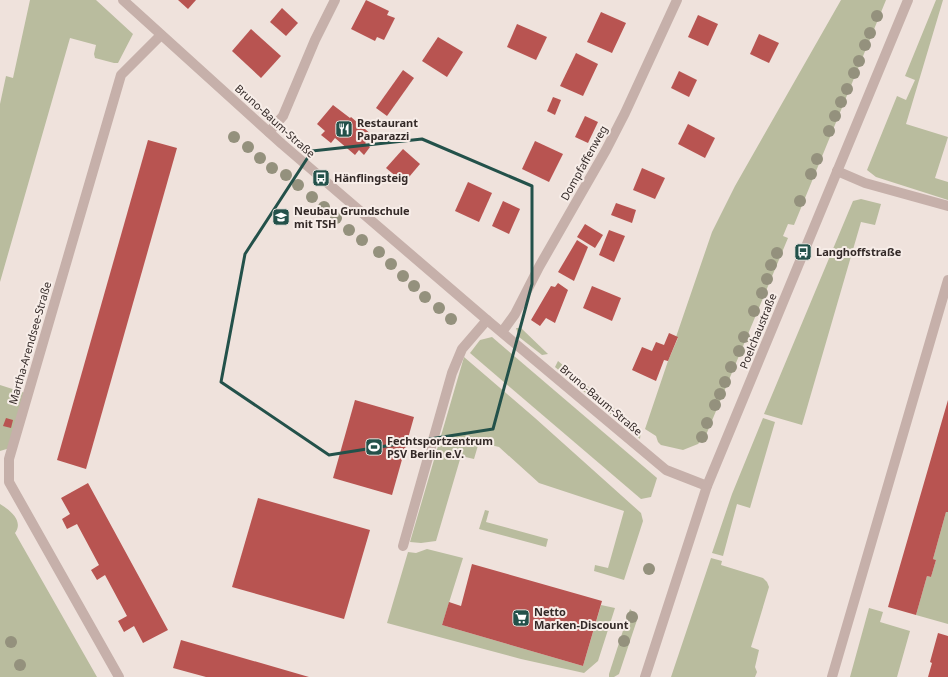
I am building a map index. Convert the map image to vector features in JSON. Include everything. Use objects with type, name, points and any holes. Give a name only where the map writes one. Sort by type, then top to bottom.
[{"type":"street","name":"Bruno-Baum-Straße","points":[[123,0],[269,132],[487,320],[666,470],[707,486]]},
{"type":"street","points":[[269,132],[283,116],[315,40],[335,0]]},
{"type":"street","name":"Dompfaffenweg","points":[[502,332],[515,314],[539,267],[606,150],[677,0]]},
{"type":"street","name":"Poelchaustraße","points":[[645,677],[707,486],[908,0]]},
{"type":"street","name":"Martha-Arendsee-Straße","points":[[119,677],[5,483],[9,458],[121,75],[161,35]]},
{"type":"street","points":[[836,171],[865,183],[948,206]]},
{"type":"street","points":[[832,677],[948,280]]},
{"type":"street","points":[[403,546],[455,366],[462,349],[487,320]]},
{"type":"highlighted area","points":[[422,139],[532,186],[532,284],[493,429],[329,455],[221,382],[245,254],[312,151]]},
{"type":"green space","points":[[30,0],[96,0],[133,34],[118,63],[95,58],[94,54],[96,45],[70,38],[0,282],[0,104],[6,76],[13,78]]},
{"type":"green space","points":[[841,0],[886,0],[794,225],[788,224],[783,236],[788,238],[706,435],[698,444],[683,450],[661,445],[656,436],[645,429],[668,361],[678,338],[676,337],[712,232],[735,186]]},
{"type":"green space","points":[[936,0],[943,0],[906,124],[948,137],[935,178],[948,182],[948,200],[876,177],[867,170],[897,96],[906,100],[915,80],[905,76]]},
{"type":"green space","points":[[861,199],[881,204],[875,225],[861,222],[802,425],[764,414],[853,201]]},
{"type":"green space","points":[[516,328],[521,328],[548,354],[542,355],[519,337]]},
{"type":"green space","points":[[492,337],[657,478],[651,497],[641,499],[470,353],[480,340]]},
{"type":"green space","points":[[464,357],[641,513],[643,521],[624,580],[594,571],[595,565],[608,568],[624,511],[539,483],[499,447],[479,442],[474,459],[461,456],[436,541],[421,543],[410,542]]},
{"type":"green space","points":[[558,361],[641,431],[640,439],[555,367]]},
{"type":"green space","points":[[0,385],[25,393],[10,448],[0,451]]},
{"type":"green space","points":[[763,418],[775,422],[750,508],[737,504],[723,556],[712,553],[732,494]]},
{"type":"green space","points":[[0,504],[15,516],[18,524],[15,533],[97,677],[0,677]]},
{"type":"green space","points":[[485,510],[489,511],[486,522],[548,539],[546,547],[479,529]]},
{"type":"green space","points":[[946,512],[948,512],[948,624],[916,615],[927,576],[931,577],[936,560],[933,559]]},
{"type":"green space","points":[[427,549],[463,558],[442,625],[583,666],[601,605],[615,608],[598,661],[584,673],[521,659],[387,623],[408,552],[416,553]]},
{"type":"green space","points":[[711,558],[722,561],[721,565],[763,578],[769,587],[751,647],[759,650],[755,667],[757,672],[755,677],[671,677]]},
{"type":"green space","points":[[869,608],[883,612],[880,622],[910,631],[897,677],[850,677]]},
{"type":"green space","points":[[630,609],[638,617],[619,674],[614,677],[609,677],[609,674]]},
{"type":"building","points":[[178,0],[196,0],[188,9]]},
{"type":"building","points":[[366,0],[389,11],[387,15],[395,18],[384,40],[377,37],[375,41],[351,29]]},
{"type":"building","points":[[282,8],[298,23],[286,36],[270,22]]},
{"type":"building","points":[[601,12],[626,23],[612,53],[587,42]]},
{"type":"building","points":[[698,15],[718,24],[708,46],[688,37]]},
{"type":"building","points":[[517,24],[547,37],[536,60],[507,47]]},
{"type":"building","points":[[251,29],[281,56],[261,78],[232,51]]},
{"type":"building","points":[[759,34],[779,43],[769,63],[750,54]]},
{"type":"building","points":[[438,37],[463,52],[447,77],[422,61]]},
{"type":"building","points":[[576,53],[598,64],[583,96],[560,86]]},
{"type":"building","points":[[403,70],[414,78],[387,116],[376,108]]},
{"type":"building","points":[[679,71],[697,80],[689,97],[671,88]]},
{"type":"building","points":[[553,97],[561,100],[555,115],[547,111]]},
{"type":"building","name":"Restaurant Paparazzi","points":[[333,105],[350,118],[351,117],[372,135],[365,143],[370,147],[364,155],[359,150],[355,155],[335,138],[331,143],[321,135],[325,131],[317,124]]},
{"type":"building","points":[[585,116],[598,122],[588,143],[575,137]]},
{"type":"building","points":[[688,124],[715,138],[705,158],[678,144]]},
{"type":"building","points":[[148,140],[177,148],[86,469],[57,460]]},
{"type":"building","points":[[535,141],[563,154],[549,182],[522,169]]},
{"type":"building","points":[[403,149],[420,164],[404,183],[386,168]]},
{"type":"building","points":[[642,168],[665,178],[655,199],[633,190]]},
{"type":"building","points":[[468,182],[492,193],[479,222],[455,211]]},
{"type":"building","points":[[503,201],[520,209],[509,234],[492,226]]},
{"type":"building","points":[[616,203],[636,210],[632,223],[611,215]]},
{"type":"building","points":[[585,224],[603,235],[595,248],[577,237]]},
{"type":"building","points":[[609,230],[625,236],[614,262],[599,255]]},
{"type":"building","points":[[577,240],[588,247],[574,281],[558,272]]},
{"type":"building","points":[[558,283],[568,290],[555,323],[546,318],[540,326],[531,320],[551,286],[555,287]]},
{"type":"building","points":[[592,286],[621,298],[612,321],[583,308]]},
{"type":"building","points":[[669,333],[678,337],[668,361],[664,360],[656,381],[632,370],[642,347],[652,351],[656,342],[664,345]]},
{"type":"building","name":"Fechtsportzentrum PSV Berlin e.V.","points":[[355,400],[414,417],[392,495],[333,478]]},
{"type":"building","points":[[948,400],[948,512],[946,512],[933,559],[936,560],[931,577],[927,576],[916,615],[888,607]]},
{"type":"building","points":[[6,418],[13,420],[11,428],[3,426]]},
{"type":"building","points":[[88,483],[168,630],[143,643],[134,626],[124,632],[118,621],[127,616],[105,575],[97,580],[91,570],[99,565],[77,524],[67,529],[62,519],[70,514],[61,498]]},
{"type":"building","points":[[258,498],[370,530],[344,619],[232,587]]},
{"type":"building","name":"Netto Marken-Discount","points":[[472,564],[602,601],[583,666],[442,625],[449,602],[461,606]]},
{"type":"building","points":[[938,633],[948,636],[948,677],[928,677],[932,663],[930,662]]},
{"type":"building","points":[[181,640],[309,677],[206,677],[173,668]]},
{"type":"place","name":"Restaurant Paparazzi","points":[[344,129]]},
{"type":"place","name":"Hänflingsteig","points":[[321,178]]},
{"type":"place","name":"Neubau Grundschule mit TSH","points":[[281,217]]},
{"type":"place","name":"Langhoffstraße","points":[[803,252]]},
{"type":"place","name":"Fechtsportzentrum PSV Berlin e.V.","points":[[374,447]]},
{"type":"place","name":"Netto Marken-Discount","points":[[521,618]]}]
